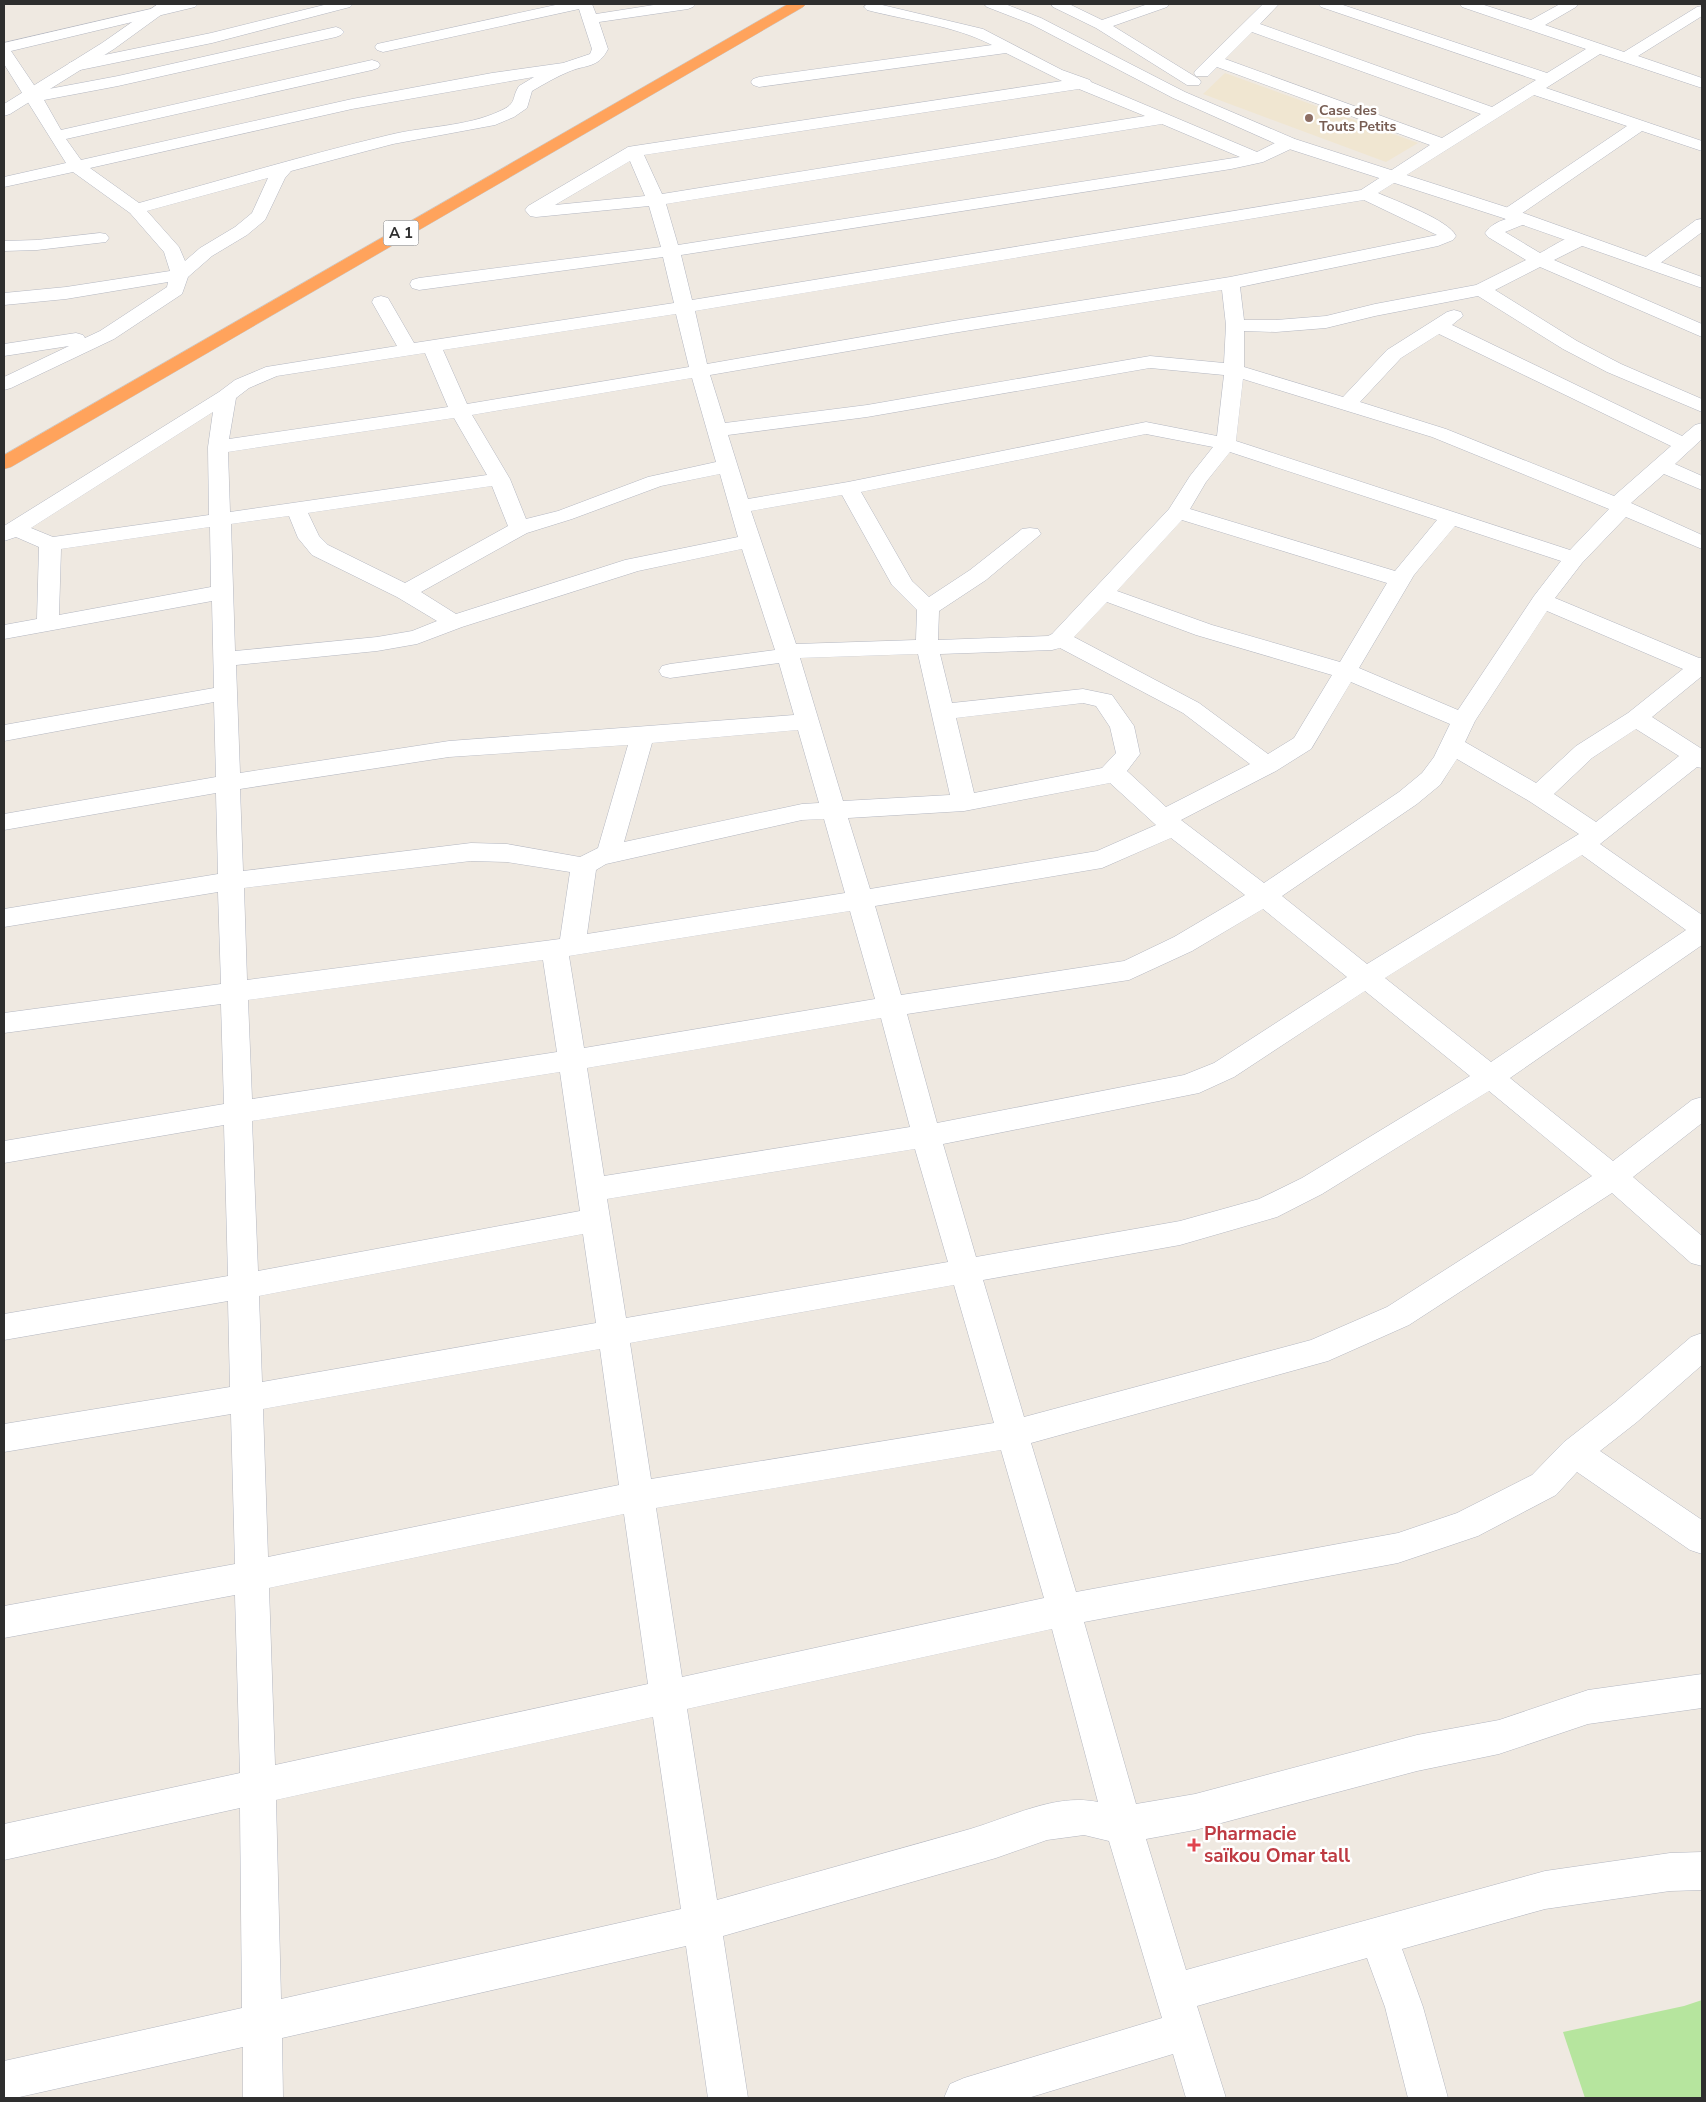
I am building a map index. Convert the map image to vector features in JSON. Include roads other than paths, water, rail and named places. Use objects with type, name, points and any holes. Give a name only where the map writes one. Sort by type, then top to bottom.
[{"type":"highway","name":"A 1","points":[[182,340],[765,4]]},
{"type":"highway","name":"A 1","points":[[4,463],[798,4]]},
{"type":"street","points":[[75,66],[212,38],[345,4]]},
{"type":"street","points":[[383,47],[539,7],[580,4]]},
{"type":"street","points":[[4,182],[346,105],[485,78],[563,68],[584,63],[596,57],[600,49],[585,4]]},
{"type":"street","points":[[590,19],[688,4]]},
{"type":"street","points":[[992,4],[1036,21],[1179,95],[1289,143],[1515,216],[1702,283]]},
{"type":"street","points":[[1058,4],[1101,25],[1193,82]]},
{"type":"street","points":[[1101,25],[1162,4]]},
{"type":"street","points":[[1179,95],[1271,4]]},
{"type":"street","points":[[1326,4],[1549,79]]},
{"type":"street","points":[[1467,4],[1702,82]]},
{"type":"street","points":[[1532,26],[1571,4]]},
{"type":"street","points":[[872,6],[978,32],[1056,73],[1084,83],[1257,158]]},
{"type":"street","points":[[4,111],[33,95],[166,8]]},
{"type":"street","points":[[4,48],[166,8],[190,16],[212,38],[224,58],[253,92]]},
{"type":"street","points":[[1626,57],[1702,10]]},
{"type":"street","points":[[1248,25],[1494,113]]},
{"type":"street","points":[[33,95],[118,81],[336,32]]},
{"type":"street","points":[[759,82],[1006,48]]},
{"type":"street","points":[[9,531],[226,396],[242,384],[273,371],[686,307],[1366,194],[1390,177],[1599,48]]},
{"type":"street","points":[[4,53],[33,95],[56,136],[77,166],[136,209],[174,251],[180,275]]},
{"type":"street","points":[[1214,61],[1443,144]]},
{"type":"street","points":[[56,136],[372,65]]},
{"type":"street","points":[[136,209],[393,139],[489,122],[508,114],[520,104],[525,89],[563,68]]},
{"type":"street","points":[[1084,83],[634,150],[534,210],[536,212],[656,200],[1166,118]]},
{"type":"street","points":[[1533,89],[1702,146]]},
{"type":"street","points":[[1640,125],[1494,233],[1541,261],[1702,331]]},
{"type":"street","points":[[419,284],[671,252],[1222,166],[1257,158],[1289,143]]},
{"type":"street","points":[[634,150],[656,200],[686,307],[700,370],[717,430],[750,541],[788,655],[858,900],[891,1006],[926,1136],[1064,1610],[1123,1825],[1206,2098]]},
{"type":"street","points":[[4,384],[107,335],[175,290],[180,275],[206,252],[241,231],[259,216],[277,177],[285,168]]},
{"type":"street","points":[[218,447],[460,411],[953,327],[1230,283],[1438,241],[1447,236],[1439,228],[1366,194]]},
{"type":"street","points":[[1649,263],[1702,224]]},
{"type":"street","points":[[4,246],[37,245],[100,238]]},
{"type":"street","points":[[1348,404],[1394,354],[1486,293],[1580,240]]},
{"type":"street","points":[[4,298],[66,293],[180,275]]},
{"type":"street","points":[[670,671],[788,655],[798,651],[1052,643],[1060,639],[1178,512],[1197,480],[1226,444],[1234,370],[1235,325],[1230,283]]},
{"type":"street","points":[[1235,325],[1276,326],[1326,322],[1375,310],[1486,293],[1570,345],[1614,368],[1702,406]]},
{"type":"street","points":[[381,302],[408,349]]},
{"type":"street","points":[[1438,326],[1683,444]]},
{"type":"street","points":[[4,350],[107,335]]},
{"type":"street","points":[[431,346],[460,411],[500,479],[520,528]]},
{"type":"street","points":[[717,430],[868,411],[1150,362],[1234,370],[1439,433],[1620,506],[1702,543]]},
{"type":"street","points":[[226,396],[218,447],[258,1785],[263,2098]]},
{"type":"street","points":[[741,506],[848,488],[1146,428],[1226,444],[1574,558]]},
{"type":"street","points":[[4,1152],[891,1006],[1129,970],[1183,944],[1264,896],[1408,798],[1431,779],[1445,759],[1463,720],[1542,601],[1574,558],[1620,506],[1660,465],[1702,428]]},
{"type":"street","points":[[1660,465],[1702,484]]},
{"type":"street","points":[[405,592],[520,528],[574,512],[655,481],[728,466]]},
{"type":"street","points":[[9,531],[50,544],[500,479]]},
{"type":"street","points":[[848,488],[903,585],[928,608],[927,646],[964,802]]},
{"type":"street","points":[[296,509],[309,538],[320,550],[405,592],[454,622]]},
{"type":"street","points":[[1178,512],[1400,580]]},
{"type":"street","points":[[4,1023],[564,948],[1102,859],[1169,823],[1303,743],[1400,580],[1450,518]]},
{"type":"street","points":[[928,608],[978,575],[1030,534]]},
{"type":"street","points":[[224,660],[377,644],[417,637],[454,622],[633,564],[750,541]]},
{"type":"street","points":[[48,624],[50,544]]},
{"type":"street","points":[[4,632],[222,592]]},
{"type":"street","points":[[1103,593],[1204,630],[1346,671],[1463,720]]},
{"type":"street","points":[[1538,796],[1584,752],[1636,718],[1702,667],[1542,601]]},
{"type":"street","points":[[1060,639],[1178,700],[1267,765]]},
{"type":"street","points":[[4,733],[226,692]]},
{"type":"street","points":[[942,712],[1083,696],[1104,700],[1122,726],[1128,754],[1110,775]]},
{"type":"street","points":[[4,1327],[243,1286],[594,1205],[1189,1084],[1224,1070],[1365,978],[1590,838],[1699,758],[1636,718]]},
{"type":"street","points":[[4,822],[228,783],[449,748],[642,736],[807,722]]},
{"type":"street","points":[[608,854],[642,736]]},
{"type":"street","points":[[1452,745],[1538,796],[1702,928]]},
{"type":"street","points":[[728,2098],[572,1060],[564,948],[584,866],[592,859],[802,812],[964,802],[1110,775],[1119,777],[1169,823],[1490,1076],[1702,1254]]},
{"type":"street","points":[[4,918],[231,881],[471,852],[507,853],[584,866]]},
{"type":"street","points":[[4,1438],[246,1398],[1180,1233],[1267,1209],[1312,1186],[1490,1076],[1702,932]]},
{"type":"street","points":[[4,1622],[252,1576],[637,1496],[1013,1434],[1317,1352],[1398,1316],[1612,1177],[1702,1108]]},
{"type":"street","points":[[4,1842],[667,1695],[1064,1610],[1398,1548],[1466,1525],[1544,1485],[1575,1452],[1626,1412],[1702,1346]]},
{"type":"street","points":[[1575,1452],[1702,1539]]},
{"type":"street","points":[[4,2081],[702,1923],[996,1840],[1047,1822],[1084,1817],[1123,1825],[1195,1812],[1417,1753],[1499,1737],[1588,1707],[1702,1691]]},
{"type":"street","points":[[1175,1993],[1379,1938],[1545,1890],[1670,1872],[1702,1871]]},
{"type":"street","points":[[1379,1938],[1404,2007],[1428,2098]]},
{"type":"street","points":[[964,2098],[1186,2030]]},
{"type":"place","name":"Case des Touts Petits","points":[[1309,118]]},
{"type":"place","name":"Pharmacie saïkou Omar tall","points":[[1194,1845]]}]
